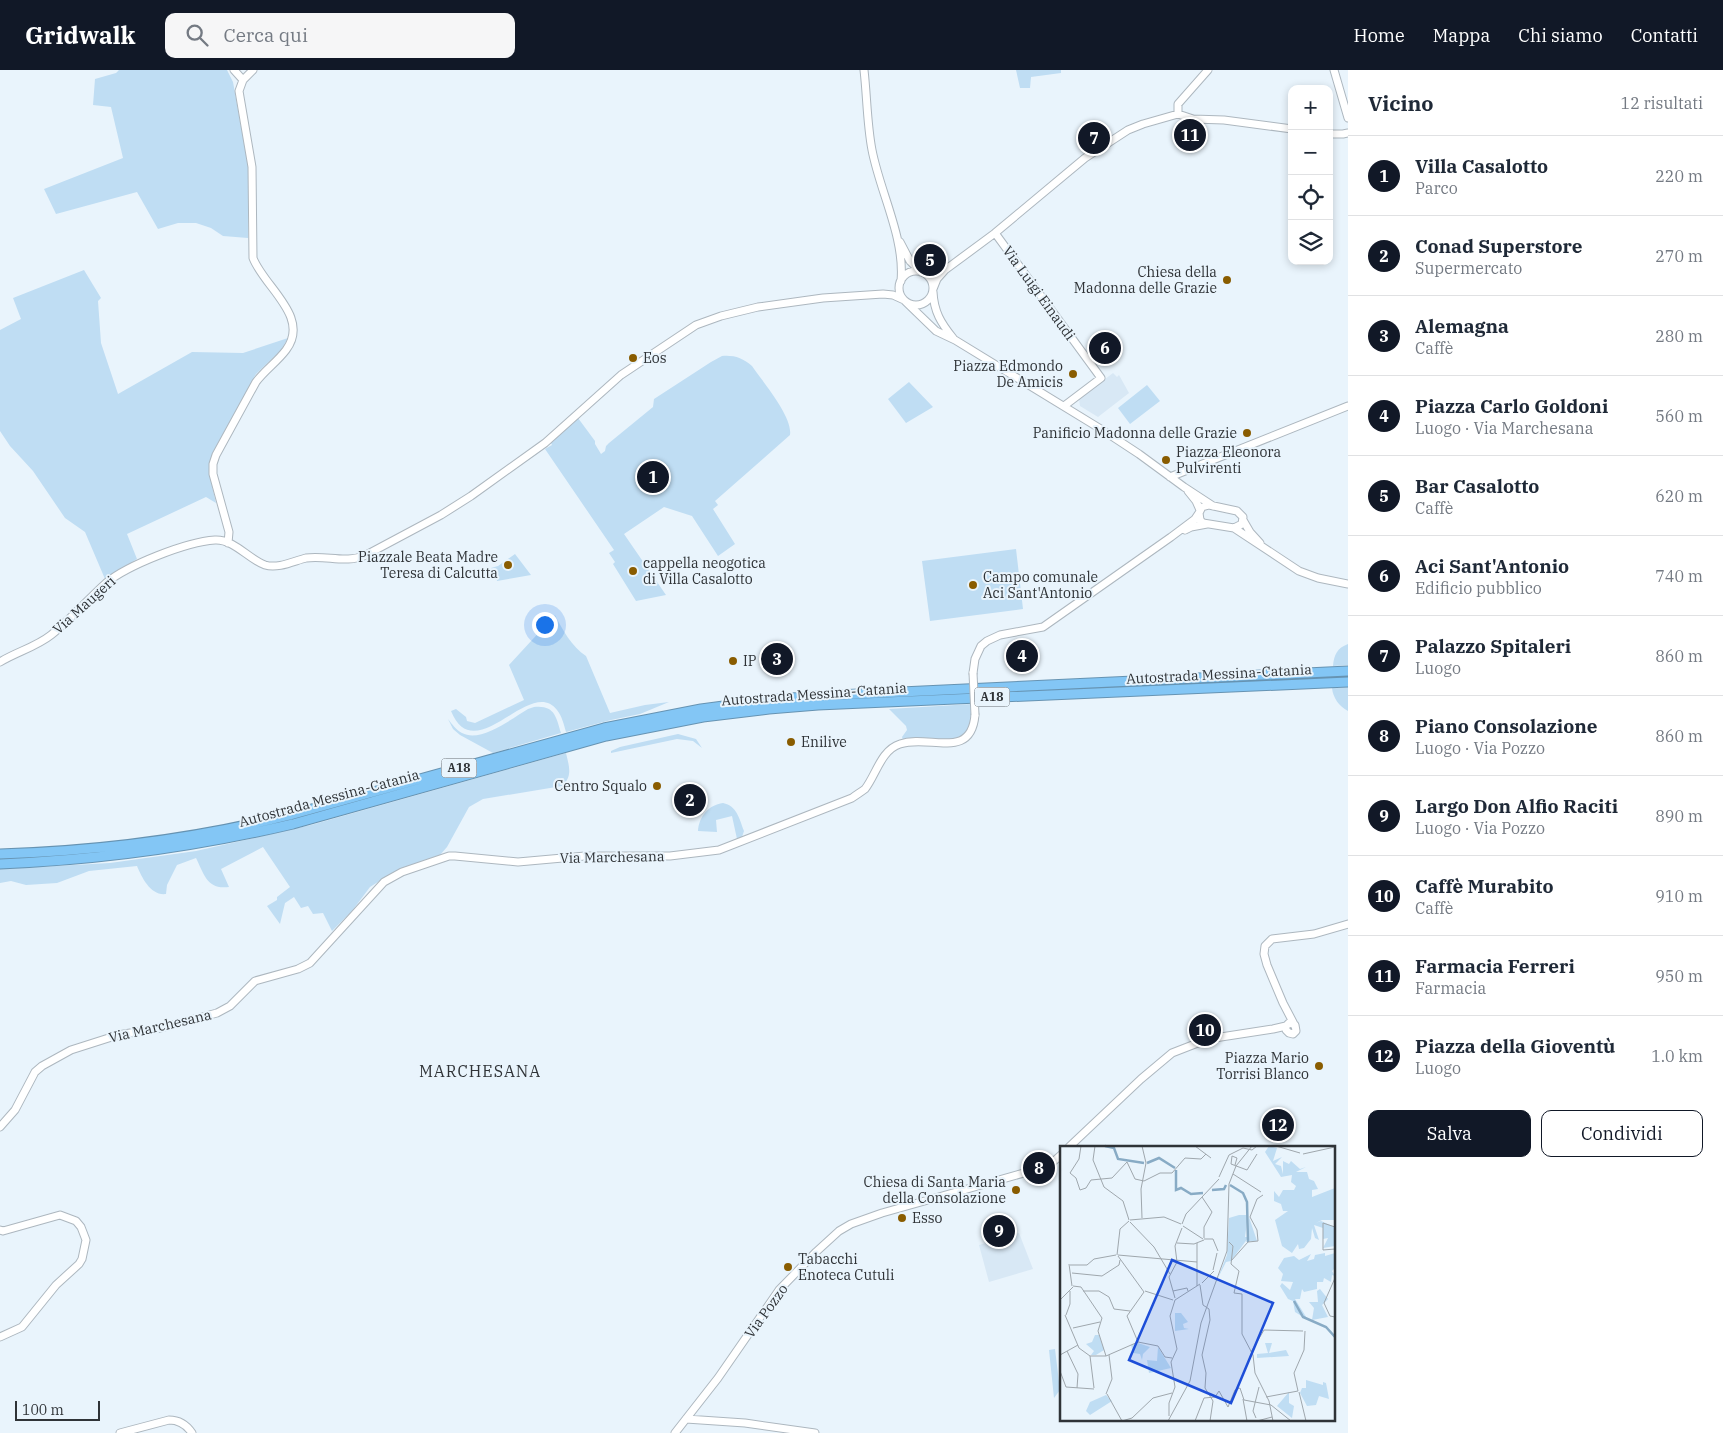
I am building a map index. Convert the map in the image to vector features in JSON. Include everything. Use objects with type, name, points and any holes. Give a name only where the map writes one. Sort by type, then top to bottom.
[{"type":"highway","name":"Autostrada Messina-Catania","points":[[0,854],[112,847],[240,827],[290,815],[596,730],[647,718],[720,706],[816,696],[1348,671]]},
{"type":"highway","name":"Autostrada Messina-Catania","points":[[0,864],[54,862],[132,854],[242,836],[293,824],[606,736],[702,717],[818,705],[1348,682]]},
{"type":"street","points":[[234,70],[243,80]]},
{"type":"street","points":[[253,70],[243,80],[239,91],[252,167],[253,258],[257,268],[287,309],[294,328],[292,340],[286,350],[256,382],[216,455],[213,464],[213,474],[229,532],[228,543],[265,565],[272,566],[314,558],[352,560],[366,555],[425,524],[453,508],[545,443],[609,385],[696,325],[721,316],[758,307],[822,298],[883,294],[893,295],[912,305],[924,303],[930,298],[937,279],[945,270],[995,233],[1085,158],[1128,130],[1180,113],[1194,119],[1221,120],[1288,128]]},
{"type":"street","points":[[864,70],[872,149],[879,180],[896,234],[901,260],[900,293],[904,300],[936,331],[955,340],[1064,406],[1139,454],[1184,488],[1213,506]]},
{"type":"street","points":[[1180,113],[1178,104],[1208,70]]},
{"type":"street","points":[[1334,70],[1348,118]]},
{"type":"street","name":"Via Luigi Einaudi","points":[[995,233],[1101,378],[1064,406]]},
{"type":"street","points":[[896,234],[910,261],[931,281],[933,302],[938,317],[955,340]]},
{"type":"street","points":[[883,294],[893,290],[910,273],[945,270]]},
{"type":"street","points":[[1170,477],[1348,406]]},
{"type":"street","points":[[1184,488],[1196,501],[1200,520],[1207,524]]},
{"type":"street","points":[[1171,537],[1195,519],[1205,506],[1213,506],[1237,510],[1250,532],[1266,548]]},
{"type":"street","points":[[1234,528],[1242,524],[1243,520]]},
{"type":"street","points":[[1171,537],[1191,527],[1207,524],[1218,524],[1234,528],[1299,571],[1318,578],[1348,584]]},
{"type":"street","name":"Via Marchesana","points":[[0,1127],[15,1110],[35,1072],[42,1066],[71,1050],[118,1035],[162,1028],[224,1010],[255,982],[298,969],[310,963],[376,889],[391,877],[402,872],[449,856],[518,862],[585,856],[670,856],[719,850],[852,798],[865,789],[891,748],[911,742],[960,742],[970,733],[973,728],[975,715],[974,659],[987,640],[1000,635],[1043,628],[1171,537]]},
{"type":"street","name":"Via Maugeri","points":[[0,662],[48,637],[108,582],[130,568],[193,544],[216,540],[228,543]]},
{"type":"street","points":[[1070,1146],[1141,1079],[1172,1053],[1208,1039],[1289,1027],[1283,1004],[1264,954],[1267,943],[1272,939],[1314,934],[1348,924]]},
{"type":"street","name":"Via Pozzo","points":[[675,1433],[718,1378],[779,1290],[839,1231],[851,1224],[882,1213],[1006,1180],[1038,1169],[1053,1162],[1060,1156]]},
{"type":"street","points":[[0,1230],[60,1215],[76,1221],[81,1227],[86,1240],[79,1264],[56,1285],[22,1326],[0,1337]]},
{"type":"street","points":[[686,1419],[816,1433]]},
{"type":"street","points":[[120,1433],[175,1420],[188,1427],[192,1433]]},
{"type":"shaded area","points":[[119,70],[227,70],[233,82],[248,166],[248,238],[223,236],[211,228],[196,223],[178,223],[158,229],[137,192],[56,214],[44,189],[123,158],[111,107],[93,105],[95,79],[116,73]]},
{"type":"shaded area","points":[[1016,70],[1061,70],[1061,73],[1031,77],[1030,88],[1020,88]]},
{"type":"shaded area","points":[[84,270],[101,298],[98,301],[101,343],[118,394],[192,352],[243,353],[288,338],[281,350],[256,374],[213,452],[210,471],[216,503],[206,497],[127,534],[137,559],[105,579],[85,532],[65,518],[33,471],[10,446],[0,431],[0,330],[21,319],[13,298]]},
{"type":"shaded area","points":[[722,356],[738,358],[752,366],[782,409],[790,428],[790,435],[715,501],[718,505],[713,509],[735,544],[718,556],[692,516],[664,507],[624,534],[666,595],[636,601],[613,564],[615,562],[609,553],[614,550],[545,449],[552,445],[551,443],[578,418],[595,441],[601,454],[609,443],[653,407],[654,399]]},
{"type":"shaded area","points":[[1113,373],[1117,377],[1119,375],[1129,393],[1098,417],[1080,406],[1079,399]]},
{"type":"shaded area","points":[[909,382],[933,407],[906,423],[888,399]]},
{"type":"shaded area","points":[[1147,385],[1160,401],[1130,424],[1118,408]]},
{"type":"shaded area","name":"Campo comunale Aci Sant'Antonio","points":[[1016,549],[1023,609],[930,621],[922,561]]},
{"type":"shaded area","name":"Piazzale Beata Madre Teresa di Calcutta","points":[[515,554],[531,575],[497,581],[496,574],[492,574],[491,568],[498,566]]},
{"type":"shaded area","points":[[555,615],[572,643],[586,656],[610,713],[669,702],[640,714],[566,732],[559,712],[546,702],[532,704],[488,727],[474,731],[461,726],[451,711],[456,709],[466,717],[467,721],[475,723],[524,700],[509,665]]},
{"type":"shaded area","points":[[1348,644],[1348,665],[1333,666],[1337,652]]},
{"type":"shaded area","points":[[1348,687],[1348,711],[1337,701],[1332,688]]},
{"type":"shaded area","points":[[972,704],[971,721],[966,732],[960,738],[951,740],[903,740],[902,737],[907,730],[906,726],[889,709]]},
{"type":"shaded area","points":[[534,707],[546,708],[554,713],[561,733],[493,753],[460,735],[453,729],[448,719],[462,733],[478,735],[505,724]]},
{"type":"shaded area","points":[[678,734],[696,739],[702,748],[693,741],[677,739],[611,753],[611,751],[620,747]]},
{"type":"shaded area","points":[[566,753],[569,775],[562,786],[483,799],[469,807],[447,847],[440,855],[392,873],[370,887],[352,911],[332,931],[323,913],[313,914],[308,906],[301,908],[294,897],[285,903],[280,924],[267,906],[277,900],[277,897],[290,887],[263,847],[221,869],[229,887],[216,886],[207,880],[196,858],[177,865],[167,885],[166,894],[161,894],[152,889],[144,881],[137,866],[89,871],[57,883],[26,885],[11,881],[0,883],[0,869],[110,863],[196,851],[311,825]]},
{"type":"shaded area","points":[[723,803],[737,813],[744,831],[742,837],[737,839],[732,816],[716,820],[717,832],[698,831],[700,821],[705,812],[713,806]]},
{"type":"shaded area","points":[[1019,1233],[1033,1269],[989,1282],[979,1245]]},
{"type":"shaded area","points":[[1055,1349],[1060,1390],[1054,1398],[1049,1350]]},
{"type":"place","name":"Farmacia Ferreri","points":[[1190,135]]},
{"type":"place","name":"Palazzo Spitaleri","points":[[1094,138]]},
{"type":"place","name":"Bar Casalotto","points":[[930,260]]},
{"type":"place","name":"Chiesa della Madonna delle Grazie","points":[[1227,280]]},
{"type":"place","name":"Aci Sant'Antonio","points":[[1105,348]]},
{"type":"place","name":"Eos","points":[[633,358]]},
{"type":"place","name":"Piazza Edmondo De Amicis","points":[[1073,374]]},
{"type":"place","name":"Panificio Madonna delle Grazie","points":[[1247,433]]},
{"type":"place","name":"Piazza Eleonora Pulvirenti","points":[[1166,460]]},
{"type":"place","name":"Villa Casalotto","points":[[653,477]]},
{"type":"place","name":"Piazzale Beata Madre Teresa di Calcutta","points":[[508,565]]},
{"type":"place","name":"cappella neogotica di Villa Casalotto","points":[[633,571]]},
{"type":"place","name":"Campo comunale Aci Sant'Antonio","points":[[973,585]]},
{"type":"place","name":"Piazza Carlo Goldoni","points":[[1022,656]]},
{"type":"place","name":"Alemagna","points":[[777,659]]},
{"type":"place","name":"IP","points":[[733,661]]},
{"type":"place","name":"Enilive","points":[[791,742]]},
{"type":"place","name":"Centro Squalo","points":[[657,786]]},
{"type":"place","name":"Conad Superstore","points":[[690,800]]},
{"type":"place","name":"Caffè Murabito","points":[[1205,1030]]},
{"type":"place","name":"Piazza Mario Torrisi Blanco","points":[[1319,1066]]},
{"type":"place","name":"Piazza della Gioventù","points":[[1278,1125]]},
{"type":"place","name":"Piano Consolazione","points":[[1039,1168]]},
{"type":"place","name":"Chiesa di Santa Maria della Consolazione","points":[[1016,1190]]},
{"type":"place","name":"Esso","points":[[902,1218]]},
{"type":"place","name":"Largo Don Alfio Raciti","points":[[999,1231]]},
{"type":"place","name":"Tabacchi Enoteca Cutuli","points":[[788,1267]]},
{"type":"district","name":"MARCHESANA","points":[[480,1071]]}]
